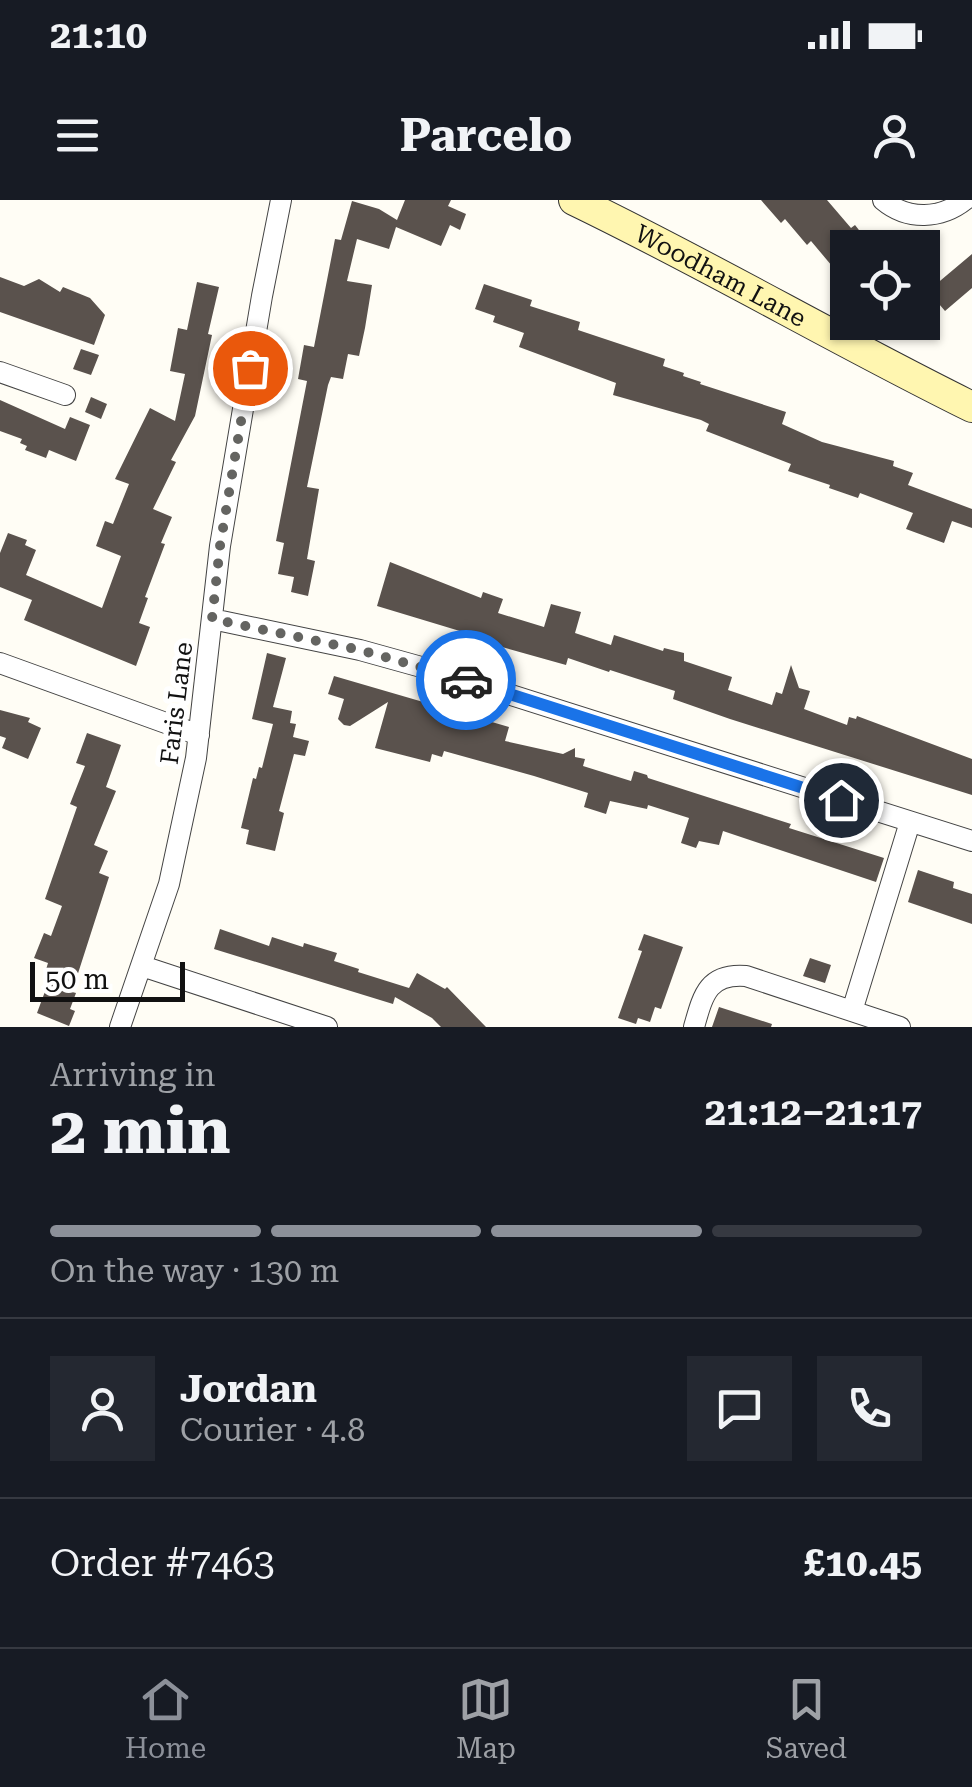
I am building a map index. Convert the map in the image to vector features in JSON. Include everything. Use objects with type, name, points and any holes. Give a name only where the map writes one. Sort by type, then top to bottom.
[{"type":"main road","name":"Woodham Lane","points":[[574,200],[704,264],[972,407]]},
{"type":"street","name":"Faris Lane","points":[[120,1027],[169,884],[199,735],[224,527],[281,200]]},
{"type":"street","points":[[884,200],[891,207],[931,216],[948,212],[965,200]]},
{"type":"street","points":[[0,372],[64,394]]},
{"type":"street","points":[[212,619],[360,650],[432,670],[972,841]]},
{"type":"street","points":[[0,663],[199,735]]},
{"type":"street","points":[[852,1011],[910,822]]},
{"type":"street","points":[[142,966],[327,1027]]},
{"type":"street","points":[[694,1027],[707,990],[716,980],[731,975],[746,976],[900,1027]]},
{"type":"building","points":[[405,200],[451,200],[448,206],[466,214],[460,230],[450,225],[441,246],[396,227],[389,249],[357,239],[347,281],[372,285],[365,328],[359,356],[348,354],[343,379],[331,377],[328,385],[307,487],[319,489],[307,559],[315,561],[308,596],[291,592],[294,577],[278,574],[284,543],[276,541],[307,381],[298,379],[304,345],[314,347],[335,239],[341,240],[352,201],[379,209],[397,220]]},
{"type":"building","points":[[761,200],[827,200],[851,228],[855,225],[859,230],[830,230],[830,264],[785,219],[781,223]]},
{"type":"building","points":[[972,254],[972,288],[945,311],[940,305],[940,281]]},
{"type":"building","points":[[0,277],[24,286],[39,279],[60,292],[63,287],[90,298],[105,315],[94,345],[0,312]]},
{"type":"building","points":[[197,282],[219,287],[208,334],[212,335],[195,416],[171,460],[176,462],[153,509],[172,517],[145,597],[148,598],[139,623],[150,627],[136,666],[24,620],[32,600],[0,587],[0,553],[8,533],[27,540],[25,545],[36,550],[26,575],[102,608],[121,556],[96,546],[105,521],[113,524],[129,484],[115,479],[150,408],[175,421],[185,374],[170,371],[178,328],[187,330]]},
{"type":"building","points":[[484,284],[532,300],[530,306],[580,322],[578,330],[665,359],[663,366],[700,384],[786,412],[782,424],[822,442],[894,461],[893,466],[913,473],[908,485],[972,509],[972,528],[952,521],[944,543],[906,529],[913,513],[860,493],[858,498],[788,471],[791,464],[706,431],[709,424],[701,420],[613,395],[616,383],[519,347],[524,333],[493,322],[495,316],[475,309]]},
{"type":"building","points":[[81,349],[99,355],[91,375],[73,369]]},
{"type":"building","points":[[91,397],[107,404],[101,419],[85,412]]},
{"type":"building","points":[[0,400],[65,429],[70,417],[90,425],[76,461],[49,450],[46,458],[25,450],[22,439],[0,431]]},
{"type":"building","points":[[390,562],[481,598],[483,592],[503,599],[498,613],[544,627],[551,604],[581,612],[575,633],[611,645],[614,635],[663,651],[664,648],[684,653],[684,661],[732,677],[728,690],[772,705],[776,692],[782,694],[791,665],[799,688],[810,691],[804,709],[847,725],[849,717],[857,716],[972,759],[972,795],[730,719],[673,699],[675,691],[610,670],[568,658],[566,665],[377,606]]},
{"type":"building","points":[[267,653],[286,658],[273,707],[292,711],[290,723],[296,724],[293,737],[309,741],[305,756],[294,754],[279,811],[284,813],[275,851],[246,844],[249,830],[241,828],[253,778],[262,768],[273,724],[252,719]]},
{"type":"building","points":[[334,676],[509,727],[505,741],[563,754],[575,748],[575,757],[585,759],[583,766],[631,781],[634,771],[884,858],[876,882],[723,831],[719,845],[699,841],[696,848],[681,843],[689,818],[648,805],[647,809],[610,801],[606,814],[584,807],[588,793],[534,776],[444,751],[442,757],[432,754],[430,762],[375,748],[388,702],[350,726],[344,725],[338,719],[344,699],[328,694]]},
{"type":"building","points":[[0,710],[30,718],[28,722],[41,728],[28,759],[2,748],[6,738],[0,736]]},
{"type":"building","points":[[87,733],[121,745],[106,787],[116,791],[94,845],[108,851],[99,873],[109,877],[72,992],[76,993],[70,1009],[75,1011],[69,1026],[37,1013],[50,978],[44,976],[48,963],[34,958],[44,933],[51,936],[62,906],[45,899],[77,807],[70,804],[85,766],[76,763]]},
{"type":"building","points":[[918,870],[954,882],[953,888],[972,894],[972,924],[908,902]]},
{"type":"building","points":[[220,929],[269,946],[272,937],[337,953],[334,961],[409,988],[417,973],[447,987],[486,1027],[441,1027],[395,997],[393,1004],[214,949]]},
{"type":"building","points":[[644,934],[683,947],[661,1009],[655,1007],[650,1022],[638,1018],[636,1024],[618,1018],[642,951],[638,950]]},
{"type":"building","points":[[810,958],[831,965],[825,983],[803,976]]},
{"type":"building","points":[[719,1007],[772,1024],[771,1027],[712,1027]]},
{"type":"way so far","points":[[250,368],[220,546],[212,619],[360,650],[466,680]]},
{"type":"route","points":[[466,680],[841,800]]}]
